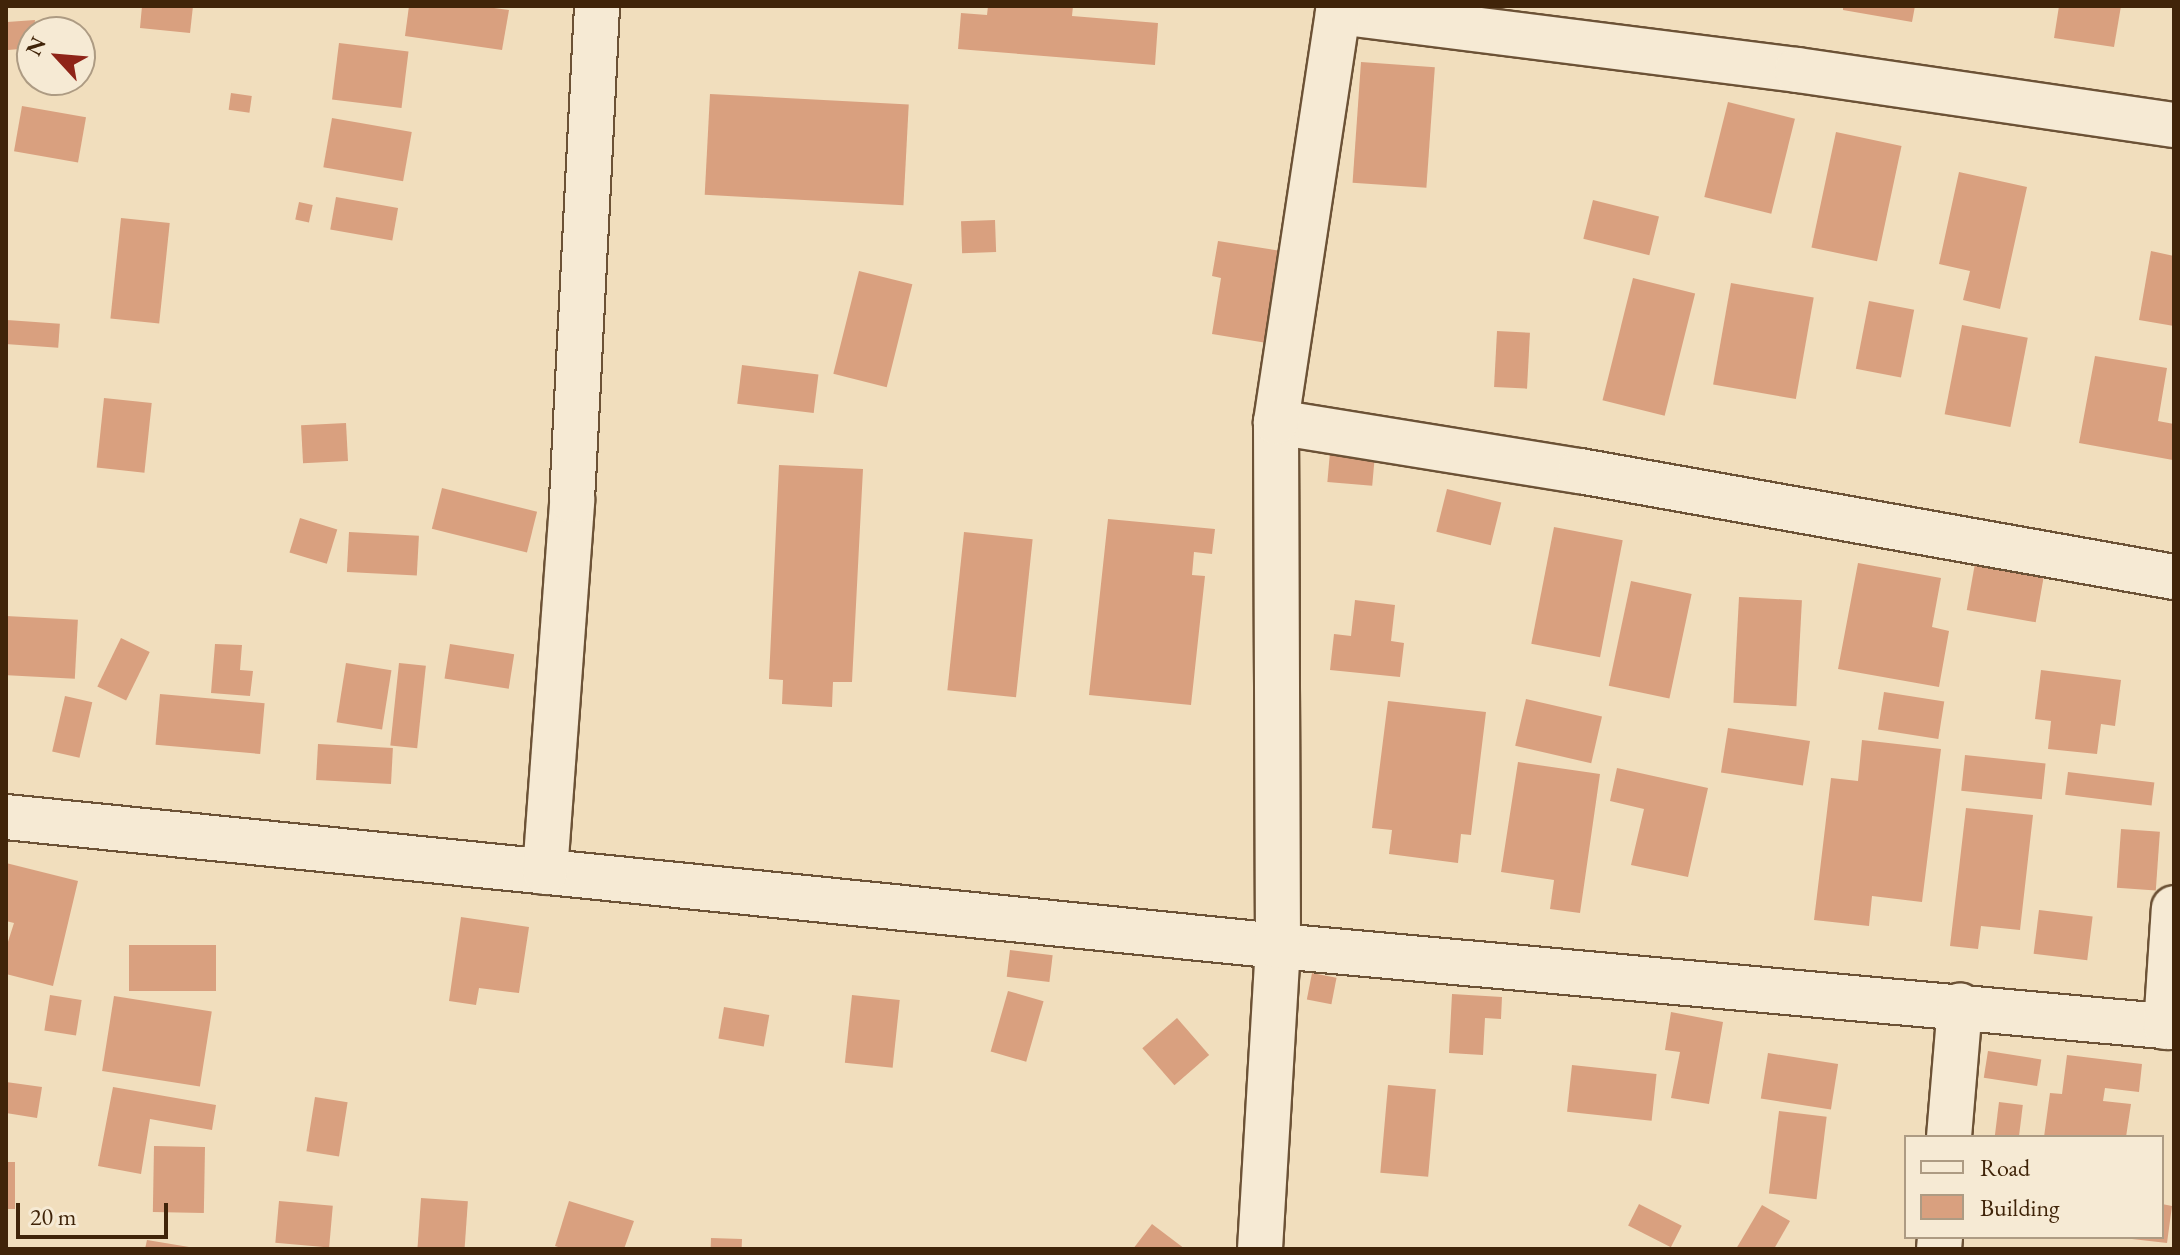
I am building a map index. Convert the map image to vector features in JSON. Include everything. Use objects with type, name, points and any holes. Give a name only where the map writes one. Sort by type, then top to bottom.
[{"type":"street","points":[[545,872],[573,485],[597,6]]},
{"type":"street","points":[[1260,1249],[1278,946],[1276,422],[1339,9],[1797,70],[2174,125]]},
{"type":"street","points":[[1276,422],[1580,471],[2174,577]]},
{"type":"street","points":[[6,817],[1278,946],[1960,1005],[2170,1027],[2174,908]]},
{"type":"street","points":[[1949,1135],[1960,1005]]},
{"type":"building","points":[[142,6],[193,6],[190,33],[140,28]]},
{"type":"building","points":[[409,6],[479,6],[509,10],[502,50],[405,36]]},
{"type":"building","points":[[988,6],[1073,6],[1072,16],[1158,23],[1155,65],[958,49],[961,13],[987,15]]},
{"type":"building","points":[[1843,6],[1915,6],[1912,22],[1843,10]]},
{"type":"building","points":[[2059,6],[2121,6],[2114,47],[2054,38]]},
{"type":"building","points":[[16,21],[16,49],[8,50],[7,22]]},
{"type":"building","points":[[339,43],[408,52],[402,108],[332,100]]},
{"type":"building","points":[[1361,62],[1435,67],[1426,188],[1353,183]]},
{"type":"building","points":[[231,93],[252,96],[249,113],[229,110]]},
{"type":"building","points":[[710,94],[909,104],[903,205],[705,195]]},
{"type":"building","points":[[1728,102],[1795,119],[1771,214],[1704,197]]},
{"type":"building","points":[[22,106],[86,117],[78,163],[14,151]]},
{"type":"building","points":[[332,118],[412,132],[403,181],[323,167]]},
{"type":"building","points":[[1836,132],[1902,146],[1877,261],[1811,247]]},
{"type":"building","points":[[1959,172],[2027,187],[2000,309],[1963,300],[1970,271],[1939,264]]},
{"type":"building","points":[[336,197],[398,208],[392,240],[330,229]]},
{"type":"building","points":[[1593,200],[1659,216],[1649,255],[1583,239]]},
{"type":"building","points":[[299,202],[313,205],[309,223],[295,220]]},
{"type":"building","points":[[121,218],[170,223],[159,324],[110,318]]},
{"type":"building","points":[[995,220],[996,252],[962,253],[961,221]]},
{"type":"building","points":[[1218,241],[1281,251],[1267,343],[1212,334],[1221,278],[1212,276]]},
{"type":"building","points":[[2151,251],[2174,256],[2174,326],[2139,320]]},
{"type":"building","points":[[859,271],[912,284],[887,387],[833,374]]},
{"type":"building","points":[[1633,278],[1695,293],[1665,416],[1603,400]]},
{"type":"building","points":[[1731,283],[1814,298],[1796,399],[1713,384]]},
{"type":"building","points":[[1869,301],[1914,310],[1901,378],[1856,369]]},
{"type":"building","points":[[7,320],[60,324],[58,348],[6,344]]},
{"type":"building","points":[[1962,325],[2028,338],[2010,427],[1945,414]]},
{"type":"building","points":[[1497,331],[1530,333],[1527,389],[1494,387]]},
{"type":"building","points":[[2095,356],[2167,368],[2158,421],[2174,424],[2173,460],[2079,443]]},
{"type":"building","points":[[742,365],[818,374],[814,413],[737,404]]},
{"type":"building","points":[[104,398],[152,403],[144,473],[97,468]]},
{"type":"building","points":[[346,423],[348,461],[303,463],[301,425]]},
{"type":"building","points":[[1330,452],[1375,456],[1372,486],[1327,482]]},
{"type":"building","points":[[779,465],[863,469],[852,682],[833,682],[832,707],[782,704],[783,680],[769,679]]},
{"type":"building","points":[[442,488],[537,512],[527,552],[432,529]]},
{"type":"building","points":[[1447,489],[1501,503],[1491,545],[1436,532]]},
{"type":"building","points":[[300,518],[337,529],[327,564],[289,552]]},
{"type":"building","points":[[1108,519],[1215,529],[1212,554],[1194,552],[1192,575],[1205,576],[1191,705],[1089,695]]},
{"type":"building","points":[[1554,527],[1623,540],[1600,657],[1531,644]]},
{"type":"building","points":[[349,532],[419,536],[417,576],[347,572]]},
{"type":"building","points":[[964,532],[1033,539],[1016,697],[947,690]]},
{"type":"building","points":[[1977,552],[2046,564],[2036,622],[1967,610]]},
{"type":"building","points":[[1858,563],[1941,578],[1932,627],[1949,631],[1939,687],[1838,669]]},
{"type":"building","points":[[1631,581],[1692,594],[1669,699],[1609,686]]},
{"type":"building","points":[[1739,597],[1802,600],[1796,706],[1733,703]]},
{"type":"building","points":[[1355,600],[1395,605],[1391,641],[1404,643],[1400,677],[1330,670],[1334,634],[1351,636]]},
{"type":"building","points":[[6,616],[78,620],[75,679],[6,675]]},
{"type":"building","points":[[121,638],[150,652],[126,701],[97,687]]},
{"type":"building","points":[[215,644],[242,645],[240,670],[253,671],[250,696],[211,693]]},
{"type":"building","points":[[450,644],[514,654],[509,689],[445,679]]},
{"type":"building","points":[[346,663],[391,670],[382,729],[337,722]]},
{"type":"building","points":[[399,663],[426,666],[417,748],[390,746]]},
{"type":"building","points":[[2041,670],[2121,680],[2115,726],[2101,724],[2097,754],[2048,749],[2051,721],[2035,719]]},
{"type":"building","points":[[1884,692],[1944,702],[1938,739],[1878,730]]},
{"type":"building","points":[[160,694],[265,703],[260,754],[156,745]]},
{"type":"building","points":[[65,696],[92,702],[79,758],[52,752]]},
{"type":"building","points":[[1526,699],[1602,717],[1591,763],[1515,746]]},
{"type":"building","points":[[1388,701],[1486,712],[1471,835],[1461,834],[1458,863],[1389,854],[1392,830],[1372,828]]},
{"type":"building","points":[[1728,728],[1810,741],[1803,785],[1721,772]]},
{"type":"building","points":[[1862,740],[1941,749],[1922,902],[1872,896],[1869,926],[1814,920],[1831,778],[1858,781]]},
{"type":"building","points":[[318,744],[393,748],[391,784],[316,780]]},
{"type":"building","points":[[1965,755],[2046,763],[2042,799],[1961,791]]},
{"type":"building","points":[[1518,762],[1600,774],[1580,913],[1550,909],[1554,880],[1501,872]]},
{"type":"building","points":[[1617,768],[1708,788],[1688,877],[1631,865],[1644,809],[1610,801]]},
{"type":"building","points":[[2068,772],[2154,783],[2152,805],[2065,795]]},
{"type":"building","points":[[1966,808],[2033,815],[2020,930],[1981,926],[1978,949],[1950,946]]},
{"type":"building","points":[[2121,829],[2160,832],[2156,891],[2117,888]]},
{"type":"building","points":[[6,863],[78,881],[53,986],[6,974],[6,948],[14,923],[6,921]]},
{"type":"building","points":[[2039,910],[2093,917],[2087,960],[2034,954]]},
{"type":"building","points":[[461,917],[529,927],[519,993],[479,988],[476,1005],[449,1001]]},
{"type":"building","points":[[129,945],[216,945],[216,991],[129,991]]},
{"type":"building","points":[[1010,950],[1053,955],[1049,982],[1007,977]]},
{"type":"building","points":[[1312,973],[1337,978],[1331,1004],[1307,1000]]},
{"type":"building","points":[[1008,991],[1044,1001],[1026,1062],[991,1052]]},
{"type":"building","points":[[1452,994],[1502,997],[1501,1019],[1485,1018],[1483,1055],[1449,1053]]},
{"type":"building","points":[[50,995],[82,1000],[76,1036],[44,1031]]},
{"type":"building","points":[[852,995],[900,1000],[893,1068],[845,1063]]},
{"type":"building","points":[[114,996],[212,1011],[200,1087],[102,1071]]},
{"type":"building","points":[[724,1007],[769,1015],[764,1047],[718,1039]]},
{"type":"building","points":[[1671,1012],[1723,1022],[1709,1104],[1671,1098],[1680,1052],[1665,1050]]},
{"type":"building","points":[[1177,1018],[1209,1055],[1174,1085],[1142,1048]]},
{"type":"building","points":[[1988,1051],[2041,1059],[2037,1086],[1984,1078]]},
{"type":"building","points":[[1768,1053],[1838,1064],[1831,1110],[1761,1098]]},
{"type":"building","points":[[2067,1055],[2142,1064],[2139,1092],[2105,1088],[2103,1101],[2131,1104],[2126,1135],[2044,1135],[2050,1093],[2062,1094]]},
{"type":"building","points":[[1572,1065],[1657,1074],[1652,1121],[1567,1112]]},
{"type":"building","points":[[6,1082],[42,1087],[37,1118],[6,1113]]},
{"type":"building","points":[[1388,1085],[1436,1089],[1428,1177],[1380,1173]]},
{"type":"building","points":[[113,1087],[216,1105],[212,1130],[150,1119],[141,1174],[98,1166]]},
{"type":"building","points":[[315,1097],[348,1102],[339,1156],[306,1151]]},
{"type":"building","points":[[1999,1102],[2023,1105],[2019,1135],[1995,1135]]},
{"type":"building","points":[[1779,1111],[1827,1117],[1817,1199],[1769,1193]]},
{"type":"building","points":[[154,1146],[205,1147],[204,1213],[153,1212]]},
{"type":"building","points":[[6,1162],[15,1162],[15,1209],[6,1209]]},
{"type":"building","points":[[421,1198],[468,1201],[465,1249],[417,1249]]},
{"type":"building","points":[[279,1201],[333,1206],[329,1248],[275,1243]]},
{"type":"building","points":[[569,1201],[634,1221],[624,1249],[565,1249],[555,1246]]},
{"type":"building","points":[[1639,1204],[1682,1226],[1671,1247],[1628,1225]]},
{"type":"building","points":[[2164,1204],[2172,1206],[2167,1243],[2132,1239],[2164,1239]]},
{"type":"building","points":[[1762,1205],[1790,1221],[1774,1249],[1736,1249]]},
{"type":"building","points":[[1152,1224],[1185,1249],[1133,1249]]},
{"type":"building","points":[[711,1238],[742,1239],[742,1249],[711,1249]]},
{"type":"building","points":[[147,1240],[189,1247],[189,1249],[145,1249]]}]
